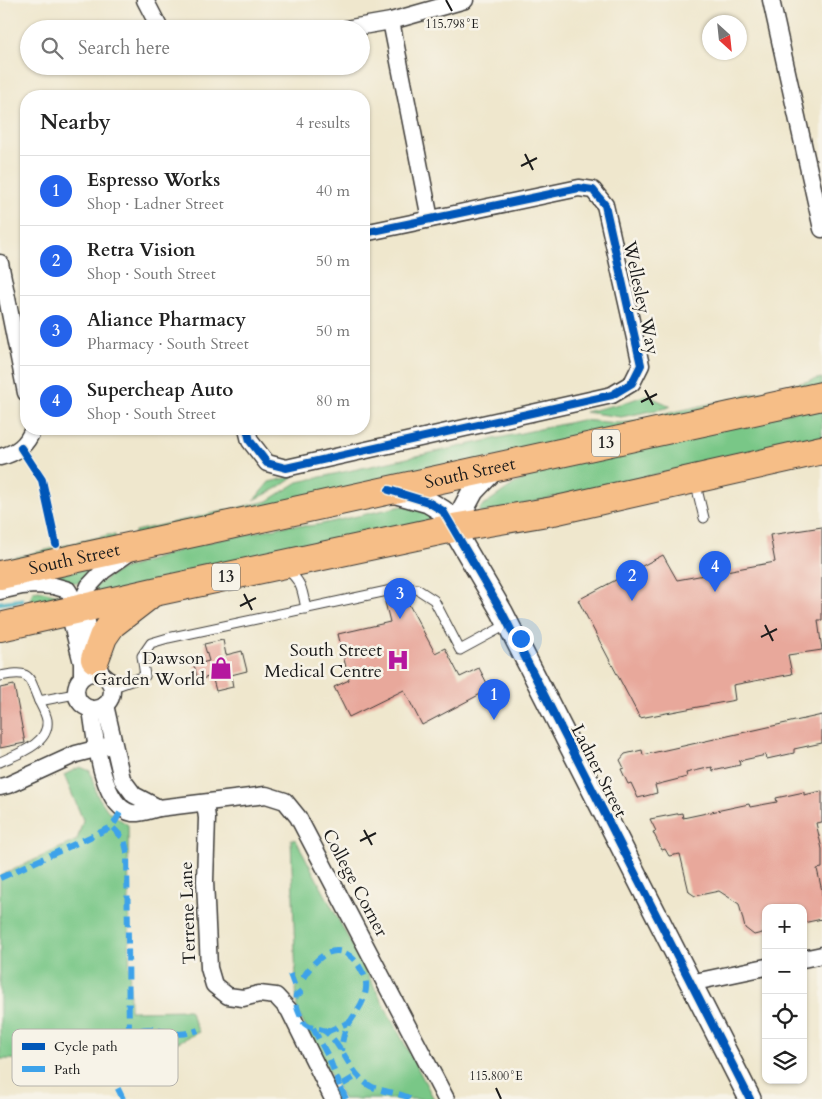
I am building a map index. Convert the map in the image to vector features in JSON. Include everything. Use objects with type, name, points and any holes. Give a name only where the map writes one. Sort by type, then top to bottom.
[{"type":"highway","name":"South Street","points":[[0,575],[822,396]]},
{"type":"highway","name":"13","points":[[0,627],[453,528],[553,510],[822,450]]},
{"type":"highway","points":[[98,675],[103,637],[112,624],[154,592]]},
{"type":"street","points":[[145,0],[155,20]]},
{"type":"street","points":[[370,25],[391,21],[465,0]]},
{"type":"street","points":[[771,0],[822,229]]},
{"type":"street","points":[[391,21],[430,219]]},
{"type":"street","name":"Wellesley Way","points":[[248,435],[250,441],[267,463],[286,468],[612,395],[632,383],[641,365],[605,205],[593,190],[579,188],[370,232]]},
{"type":"street","points":[[0,263],[20,363]]},
{"type":"street","points":[[0,456],[21,448],[31,435]]},
{"type":"street","points":[[453,528],[473,492],[496,467]]},
{"type":"street","name":"Ladner Street","points":[[389,490],[428,502],[443,511],[508,624],[750,1099]]},
{"type":"street","points":[[78,609],[89,586],[103,571],[130,552],[174,537]]},
{"type":"street","points":[[0,591],[35,585],[63,588],[71,594],[87,622],[98,675],[109,700],[98,707],[80,704],[75,694],[76,688],[98,675]]},
{"type":"street","points":[[98,707],[114,745],[122,779],[128,789],[143,801],[159,808]]},
{"type":"street","name":"College Corner","points":[[98,707],[97,749],[107,786],[112,799],[117,805],[133,813],[266,795],[285,801],[290,806],[298,817],[446,1099]]},
{"type":"street","points":[[0,787],[76,754],[114,745]]},
{"type":"street","name":"Terrene Lane","points":[[205,803],[207,818],[205,881],[209,968],[214,985],[228,996],[243,998],[260,994],[276,996],[288,1010],[333,1099]]},
{"type":"street","points":[[807,958],[822,955]]},
{"type":"street","points":[[690,983],[762,968]]},
{"type":"lane","points":[[695,478],[704,518]]},
{"type":"lane","points":[[283,565],[297,578],[302,588],[306,609]]},
{"type":"lane","points":[[98,675],[144,676],[142,656],[151,643],[168,638],[401,588],[417,590],[434,600],[460,650],[508,624]]},
{"type":"lane","points":[[0,676],[18,672],[29,678],[47,720],[44,734],[34,745],[0,762]]},
{"type":"lane","points":[[40,702],[75,694]]},
{"type":"green space","points":[[822,378],[822,386],[135,536],[135,531],[268,501],[298,482],[581,420],[618,423],[631,422]]},
{"type":"green space","points":[[646,395],[671,406],[621,417],[585,412],[624,403]]},
{"type":"green space","points":[[822,405],[822,438],[482,513],[478,510],[514,484],[546,468]]},
{"type":"green space","points":[[295,476],[278,488],[254,500],[269,482]]},
{"type":"green space","points":[[402,506],[413,507],[440,518],[102,595],[91,589],[121,570],[199,544],[290,525],[308,526],[322,524]]},
{"type":"green space","points":[[108,535],[115,535],[116,542],[0,564],[0,561]]},
{"type":"green space","points":[[98,567],[78,583],[50,579],[45,576]]},
{"type":"green space","points":[[39,590],[69,598],[32,609],[31,597],[33,591]]},
{"type":"green space","points":[[80,767],[90,771],[97,795],[108,811],[128,825],[130,1011],[189,1010],[199,1032],[178,1042],[178,1029],[12,1029],[12,1059],[0,1059],[0,876],[77,840],[83,820],[64,775]]},
{"type":"green space","points":[[291,839],[296,840],[434,1099],[343,1099],[297,1011]]},
{"type":"building","points":[[822,527],[822,620],[818,620],[822,650],[788,655],[792,674],[733,685],[735,700],[640,718],[578,600],[663,555],[677,580],[775,562],[770,535]]},
{"type":"building","name":"South Street Medical Centre","points":[[406,599],[435,653],[445,648],[460,677],[479,668],[490,689],[422,725],[404,690],[349,717],[334,687],[349,680],[338,634],[390,622],[385,602]]},
{"type":"building","name":"Dawson Garden World","points":[[223,640],[226,655],[242,651],[247,671],[231,675],[233,687],[216,691],[212,676],[198,680],[194,665],[209,661],[204,644]]},
{"type":"building","points":[[14,685],[25,743],[0,748],[0,688]]},
{"type":"building","points":[[822,715],[822,743],[794,749],[794,753],[767,759],[766,755],[739,761],[740,765],[713,771],[712,767],[686,773],[687,777],[655,785],[657,793],[638,798],[631,783],[628,784],[621,769],[624,768],[620,760],[625,754],[642,750],[643,755]]},
{"type":"building","points":[[822,791],[822,822],[816,823],[822,849],[822,868],[817,869],[822,891],[822,919],[807,922],[807,904],[762,904],[762,933],[754,935],[745,928],[739,904],[719,891],[695,896],[689,892],[680,854],[669,856],[665,849],[662,850],[653,832],[656,831],[650,819],[682,813],[683,818],[749,804],[750,807],[777,802],[776,798],[804,792],[804,795]]},
{"type":"waterway","points":[[0,603],[22,600]]},
{"type":"marked path","points":[[120,813],[112,827],[124,839],[127,851],[129,1029]]},
{"type":"marked path","points":[[0,878],[112,827]]},
{"type":"marked path","points":[[303,978],[322,956],[336,951],[344,952],[351,957],[362,971],[366,982],[365,994],[346,1029],[341,1051]]},
{"type":"marked path","points":[[290,974],[295,987],[300,993],[296,995],[296,1002],[299,1014],[305,1024],[326,1032],[337,1044],[355,1072],[367,1084],[377,1089],[411,1099]]},
{"type":"marked path","points":[[326,1032],[350,1022]]},
{"type":"marked path","points":[[313,1028],[329,1058],[340,1086]]},
{"type":"marked path","points":[[143,1029],[150,1029]]},
{"type":"marked path","points":[[178,1034],[185,1034],[198,1030]]},
{"type":"marked path","points":[[346,1099],[340,1086],[358,1075]]},
{"type":"marked path","points":[[117,1086],[123,1099]]},
{"type":"cycle path","points":[[248,435],[250,441],[267,463],[286,468],[612,395],[632,383],[641,365],[605,205],[593,190],[579,188],[370,232]]},
{"type":"cycle path","points":[[21,448],[42,480],[56,544]]},
{"type":"cycle path","points":[[389,490],[428,502],[443,511],[502,612],[750,1099]]},
{"type":"place","name":"Supercheap Auto","points":[[715,592]]},
{"type":"place","name":"Retra Vision","points":[[632,601]]},
{"type":"place","name":"Aliance Pharmacy","points":[[400,619]]},
{"type":"place","name":"South Street Medical Centre","points":[[398,660]]},
{"type":"place","name":"Dawson Garden World","points":[[221,668]]},
{"type":"place","name":"Espresso Works","points":[[494,720]]}]
